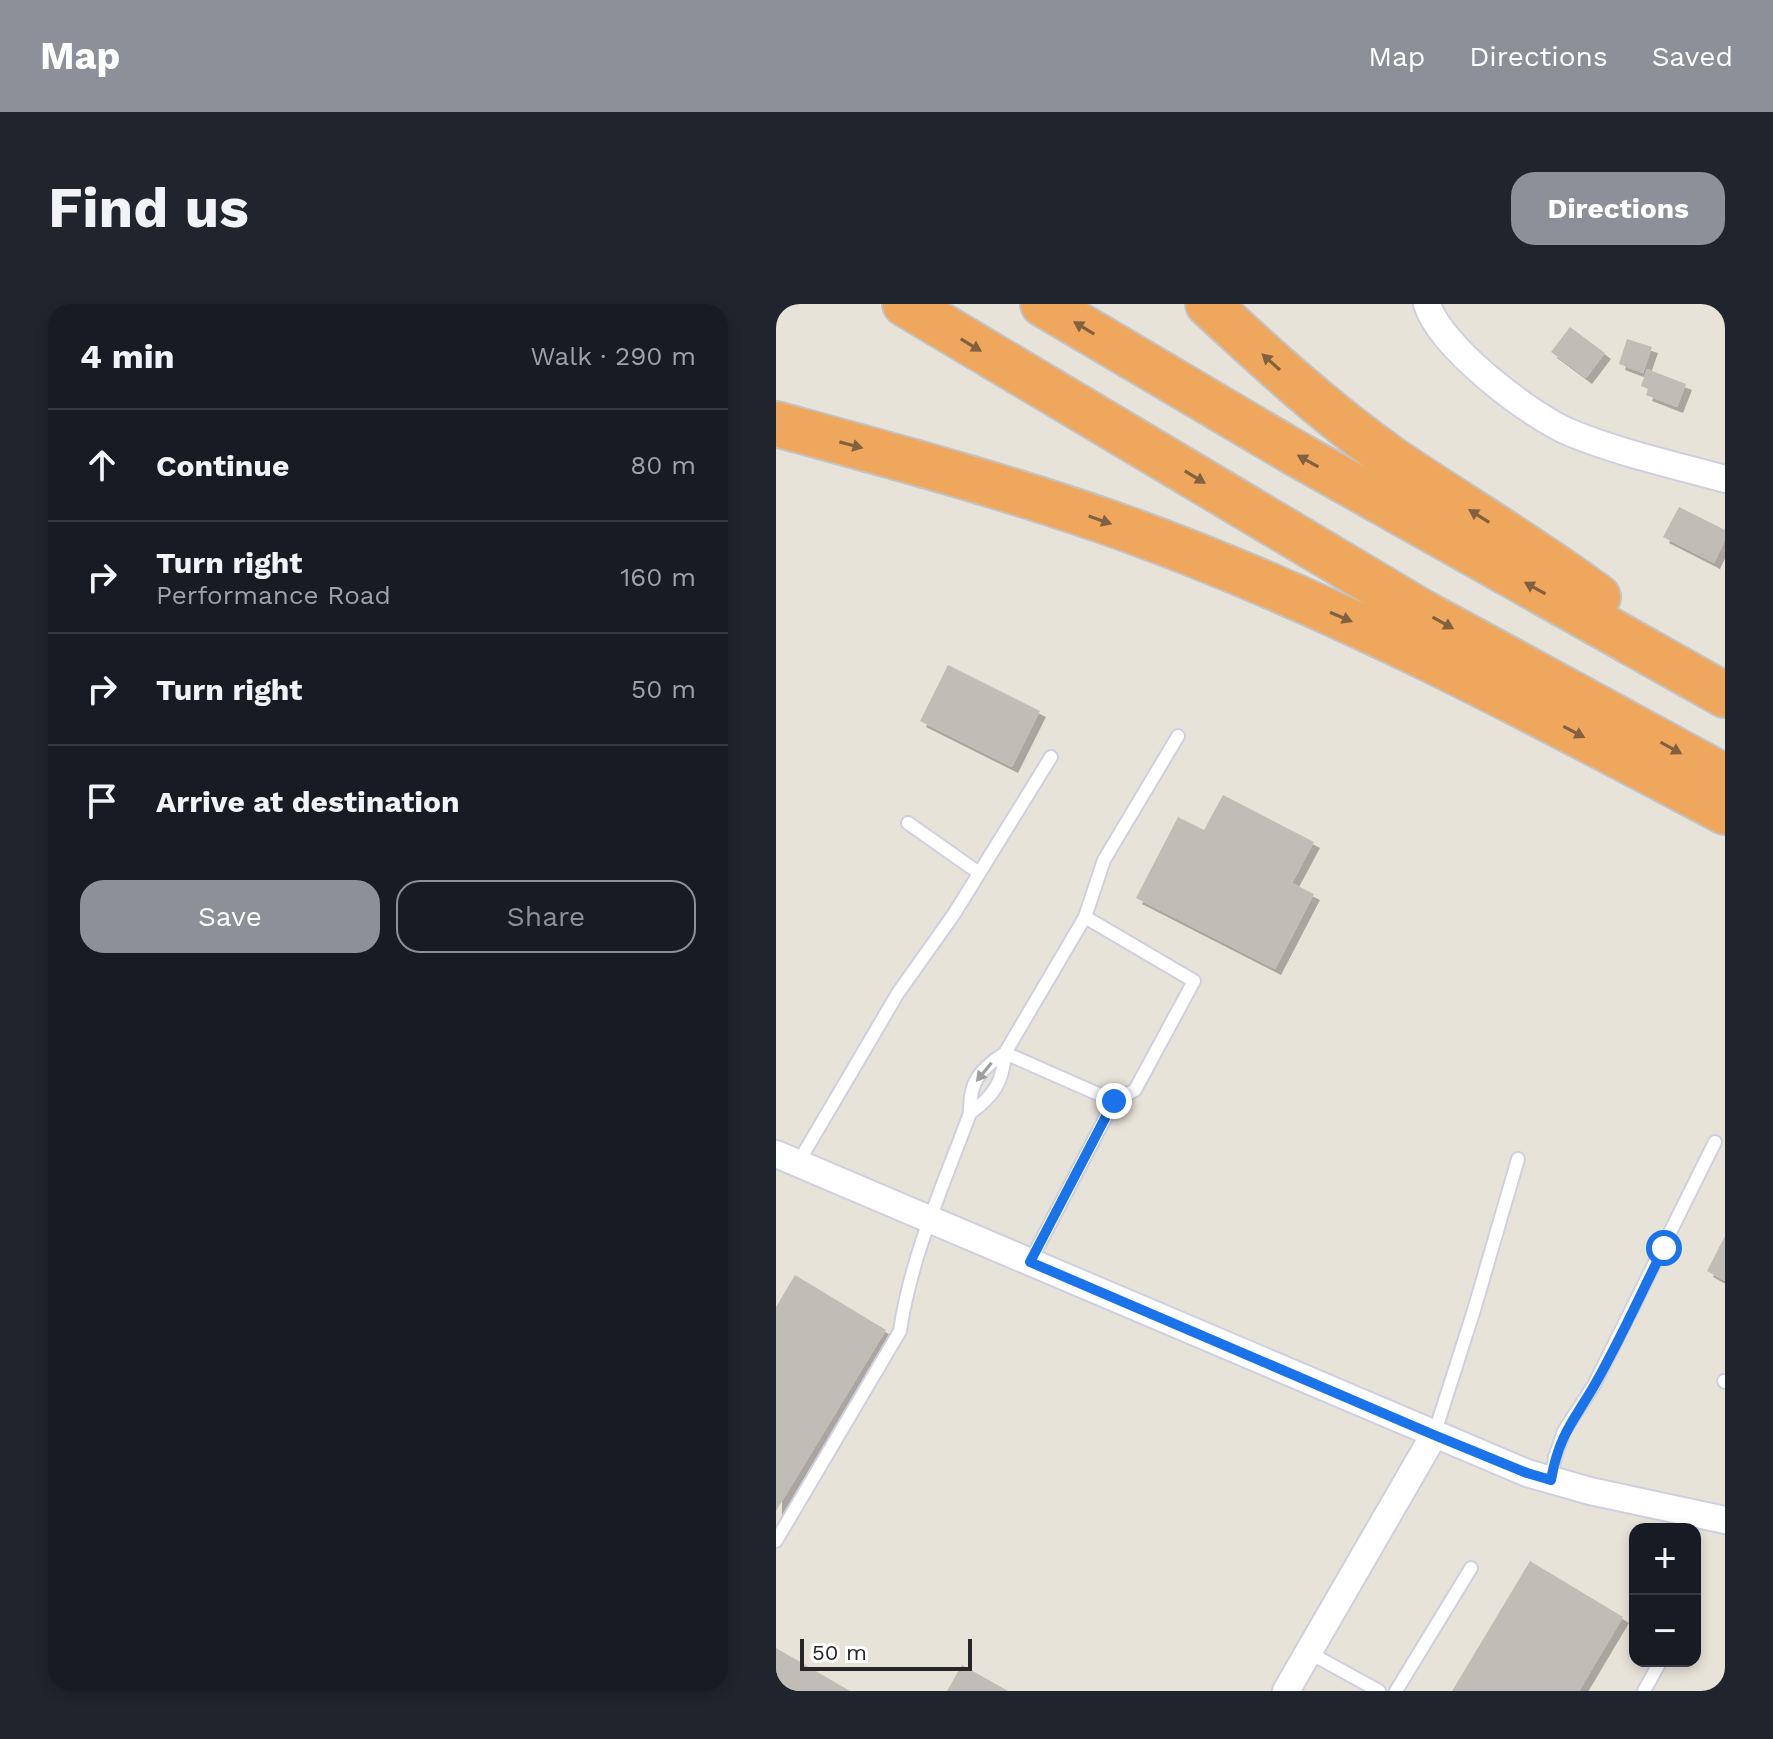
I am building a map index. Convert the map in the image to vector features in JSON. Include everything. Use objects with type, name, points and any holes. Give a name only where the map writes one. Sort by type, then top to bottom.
[{"type":"highway","points":[[905,304],[1420,611],[1725,777]]},
{"type":"highway","points":[[1043,304],[1295,453],[1725,693]]},
{"type":"highway","points":[[1208,304],[1294,382],[1388,456],[1552,562],[1725,693]]},
{"type":"highway","points":[[776,424],[1002,487],[1126,529],[1249,577],[1394,640],[1725,812]]},
{"type":"street","points":[[1427,304],[1449,344],[1486,376],[1553,425],[1595,442],[1725,479]]},
{"type":"street","points":[[787,1158],[1527,1473],[1590,1491],[1725,1520]]},
{"type":"street","points":[[1286,1691],[1434,1435]]},
{"type":"lane","points":[[776,1541],[900,1331],[905,1298],[970,1113],[970,1093],[987,1065],[1005,1053],[1085,917],[1104,860],[1178,736]]},
{"type":"lane","points":[[787,1158],[954,914],[1051,757]]},
{"type":"lane","points":[[908,823],[979,873]]},
{"type":"lane","points":[[1030,1262],[1114,1101],[1135,1090],[1194,981],[1085,917]]},
{"type":"lane","points":[[1005,1053],[1114,1101]]},
{"type":"lane","points":[[970,1113],[986,1101],[1004,1076],[1005,1053]]},
{"type":"lane","points":[[1551,1480],[1564,1431],[1594,1385],[1715,1142]]},
{"type":"lane","points":[[1434,1435],[1518,1159]]},
{"type":"lane","points":[[1396,1691],[1471,1568]]},
{"type":"lane","points":[[1308,1652],[1379,1691]]},
{"type":"lane","points":[[1644,1691],[1657,1667]]},
{"type":"building","points":[[1570,327],[1605,353],[1586,378],[1551,352]]},
{"type":"building","points":[[1627,339],[1652,347],[1643,373],[1619,364]]},
{"type":"building","points":[[1647,369],[1686,384],[1677,407],[1646,395],[1648,389],[1641,386]]},
{"type":"building","points":[[1679,507],[1725,530],[1725,540],[1714,563],[1663,537]]},
{"type":"building","points":[[948,665],[1040,711],[1012,767],[920,721]]},
{"type":"building","points":[[1223,795],[1314,842],[1292,883],[1314,894],[1275,969],[1136,898],[1178,817],[1204,830]]},
{"type":"building","points":[[1725,1236],[1725,1281],[1707,1271]]},
{"type":"building","points":[[795,1275],[886,1330],[776,1511],[776,1307]]},
{"type":"building","points":[[1530,1561],[1623,1617],[1579,1691],[1452,1691]]},
{"type":"building","points":[[776,1648],[850,1691],[776,1691]]},
{"type":"building","points":[[962,1665],[1008,1691],[947,1691]]},
{"type":"route","points":[[1114,1101],[1030,1262],[1434,1435],[1551,1480],[1564,1431],[1594,1385],[1664,1248]]}]
